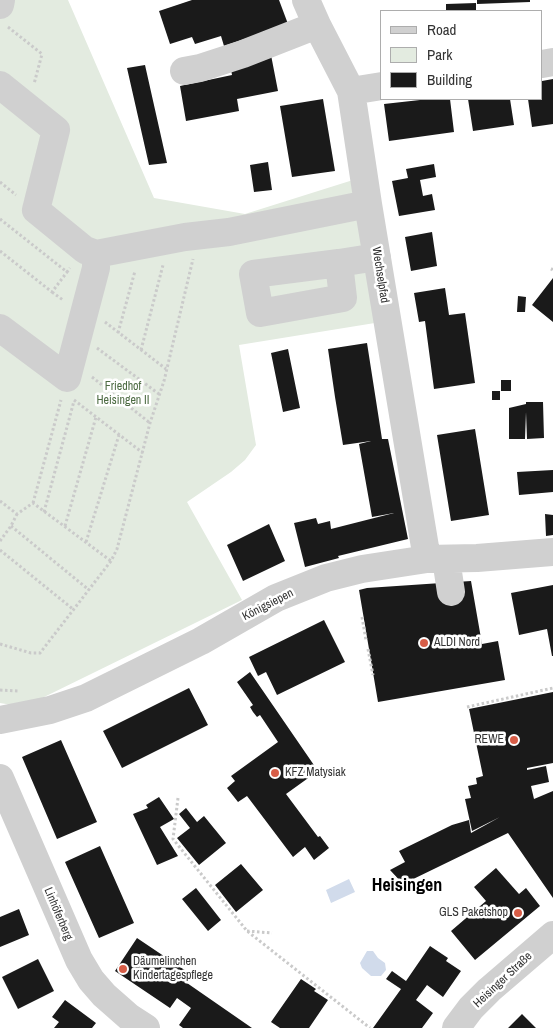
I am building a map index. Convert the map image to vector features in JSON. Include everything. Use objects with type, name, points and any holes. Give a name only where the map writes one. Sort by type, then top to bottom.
[{"type":"street","points":[[1,0],[4,15]]},
{"type":"street","name":"Wechselpfad","points":[[306,0],[351,91],[377,257],[436,559],[451,592]]},
{"type":"street","points":[[184,71],[200,68],[243,54],[317,25]]},
{"type":"street","points":[[0,86],[56,130],[36,210],[85,250],[96,254],[185,236],[229,232],[368,204]]},
{"type":"street","points":[[351,91],[380,86]]},
{"type":"street","points":[[0,328],[69,383],[96,268],[96,254]]},
{"type":"street","points":[[339,264],[377,257]]},
{"type":"street","name":"Königsiepen","points":[[0,720],[50,710],[86,698],[201,641],[276,598],[326,578],[362,569],[436,559],[553,552]]},
{"type":"street","name":"Linhöferberg","points":[[0,778],[79,960],[91,980],[104,995],[129,1017],[146,1028]]},
{"type":"street","name":"Heisinger Straße","points":[[456,1028],[471,1008],[496,984],[553,935]]},
{"type":"path","points":[[4,15],[42,54],[28,108]]},
{"type":"path","points":[[0,644],[40,654],[112,562],[166,369],[196,250],[197,236]]},
{"type":"path","points":[[0,251],[52,292],[67,272]]},
{"type":"path","points":[[141,350],[163,264]]},
{"type":"path","points":[[118,333],[136,269]]},
{"type":"path","points":[[86,307],[166,369]]},
{"type":"path","points":[[79,334],[159,394]]},
{"type":"path","points":[[69,383],[96,417],[143,453]]},
{"type":"path","points":[[69,383],[150,423]]},
{"type":"path","points":[[0,541],[17,514],[33,503],[69,383]]},
{"type":"path","points":[[44,512],[69,383]]},
{"type":"path","points":[[65,526],[96,417]]},
{"type":"path","points":[[86,542],[119,435]]},
{"type":"path","points":[[0,501],[17,514]]},
{"type":"path","points":[[33,503],[112,562]]},
{"type":"path","points":[[11,526],[89,590]]},
{"type":"path","points":[[0,550],[74,610]]},
{"type":"path","points":[[362,617],[366,640]]},
{"type":"path","points":[[368,649],[373,674]]},
{"type":"path","points":[[467,707],[553,688]]},
{"type":"path","points":[[178,798],[173,839],[247,930],[370,1028]]},
{"type":"path","points":[[247,930],[272,932]]},
{"type":"green space","name":"Friedhof Heisingen II","points":[[0,0],[68,0],[154,198],[245,214],[353,180],[381,322],[239,345],[256,445],[245,460],[231,472],[187,502],[242,600],[40,699],[12,705],[0,703]]},
{"type":"water","points":[[349,879],[355,892],[331,903],[326,890]]},
{"type":"water","points":[[367,951],[373,951],[385,963],[386,970],[381,976],[371,976],[362,968],[360,963]]},
{"type":"building","points":[[192,0],[279,0],[288,24],[224,46],[221,36],[195,44],[192,37],[170,44],[159,11]]},
{"type":"building","points":[[477,0],[530,0],[530,2],[477,4]]},
{"type":"building","points":[[476,3],[476,10],[446,10],[446,4]]},
{"type":"building","points":[[271,55],[278,91],[237,99],[239,111],[186,121],[180,86],[232,75],[230,64]]},
{"type":"building","points":[[145,65],[167,163],[149,165],[127,68]]},
{"type":"building","points":[[553,79],[553,124],[532,127],[528,100],[543,100],[543,81]]},
{"type":"building","points":[[323,99],[335,171],[292,177],[280,106]]},
{"type":"building","points":[[420,100],[450,100],[454,132],[389,141],[384,104]]},
{"type":"building","points":[[468,100],[510,100],[514,125],[473,131]]},
{"type":"building","points":[[268,162],[272,190],[254,192],[250,165]]},
{"type":"building","points":[[434,164],[436,177],[420,180],[423,196],[432,194],[435,210],[399,216],[392,181],[408,178],[406,169]]},
{"type":"building","points":[[432,232],[437,266],[411,271],[405,237]]},
{"type":"building","points":[[553,278],[553,322],[532,305]]},
{"type":"building","points":[[445,288],[449,315],[465,313],[475,383],[434,389],[425,321],[419,322],[414,293]]},
{"type":"building","points":[[518,296],[526,297],[525,312],[517,312]]},
{"type":"building","points":[[367,343],[382,439],[388,439],[408,539],[338,556],[339,558],[305,567],[294,523],[316,518],[318,524],[330,521],[331,529],[394,513],[372,517],[359,444],[371,441],[343,445],[335,397],[328,349]]},
{"type":"building","points":[[288,349],[300,408],[283,412],[271,353]]},
{"type":"building","points":[[501,380],[511,380],[511,391],[501,391]]},
{"type":"building","points":[[492,391],[500,391],[500,400],[492,400]]},
{"type":"building","points":[[526,402],[543,402],[544,438],[527,439],[526,412],[525,439],[509,439],[509,408],[526,404]]},
{"type":"building","points":[[475,429],[489,515],[451,521],[437,435]]},
{"type":"building","points":[[553,470],[553,492],[519,495],[517,472]]},
{"type":"building","points":[[545,514],[553,515],[553,535],[546,536]]},
{"type":"building","points":[[269,524],[285,561],[243,581],[227,545]]},
{"type":"building","name":"ALDI Nord","points":[[471,581],[482,644],[498,641],[505,680],[378,702],[359,590]]},
{"type":"building","points":[[553,585],[552,656],[547,629],[519,635],[511,593]]},
{"type":"building","points":[[324,620],[345,662],[277,695],[266,672],[258,676],[249,657]]},
{"type":"building","points":[[250,672],[318,771],[286,794],[318,837],[320,836],[329,848],[314,860],[305,847],[293,857],[247,796],[238,802],[227,788],[235,781],[231,776],[278,742],[260,715],[257,717],[253,712],[250,707],[253,705],[237,682]]},
{"type":"building","points":[[189,688],[208,725],[122,768],[103,731]]},
{"type":"building","points":[[553,692],[553,763],[527,768],[527,770],[546,766],[549,782],[531,786],[534,799],[553,791],[553,898],[508,833],[403,884],[390,870],[405,862],[399,851],[452,825],[469,820],[471,833],[500,817],[472,831],[465,799],[471,798],[468,786],[477,784],[476,778],[483,776],[469,709]]},
{"type":"building","points":[[61,740],[97,822],[57,839],[22,757]]},
{"type":"building","points":[[159,797],[174,819],[160,827],[178,856],[157,865],[133,814],[148,808],[146,805]]},
{"type":"building","points":[[186,808],[197,822],[204,816],[226,843],[199,865],[177,838],[190,828],[179,814]]},
{"type":"building","points":[[100,846],[134,923],[99,938],[65,862]]},
{"type":"building","points":[[241,864],[263,890],[236,912],[215,885]]},
{"type":"building","points":[[496,868],[519,894],[526,888],[540,906],[475,960],[451,931],[486,901],[474,887]]},
{"type":"building","points":[[196,888],[221,920],[208,931],[182,899]]},
{"type":"building","points":[[19,909],[29,935],[0,947],[0,917]]},
{"type":"building","points":[[137,938],[192,975],[187,983],[252,1028],[183,1028],[179,1025],[191,1008],[177,998],[170,1008],[115,971]]},
{"type":"building","points":[[430,946],[448,958],[446,961],[461,971],[443,997],[427,985],[416,1000],[433,1013],[422,1028],[373,1028],[401,989],[386,979],[392,971],[406,981]]},
{"type":"building","points":[[38,959],[54,991],[18,1009],[2,977]]},
{"type":"building","points":[[301,979],[328,1000],[309,1028],[280,1028],[271,1022]]},
{"type":"building","points":[[65,1000],[96,1023],[92,1028],[54,1028],[59,1022],[52,1017]]},
{"type":"building","points":[[522,1014],[536,1028],[508,1028]]},
{"type":"place","name":"ALDI Nord","points":[[424,643]]},
{"type":"place","name":"REWE","points":[[514,740]]},
{"type":"place","name":"KFZ Matysiak","points":[[275,773]]},
{"type":"place","name":"GLS Paketshop","points":[[518,913]]},
{"type":"place","name":"Däumelinchen Kindertagespflege","points":[[123,969]]},
{"type":"district","name":"Heisingen","points":[[407,886]]}]
